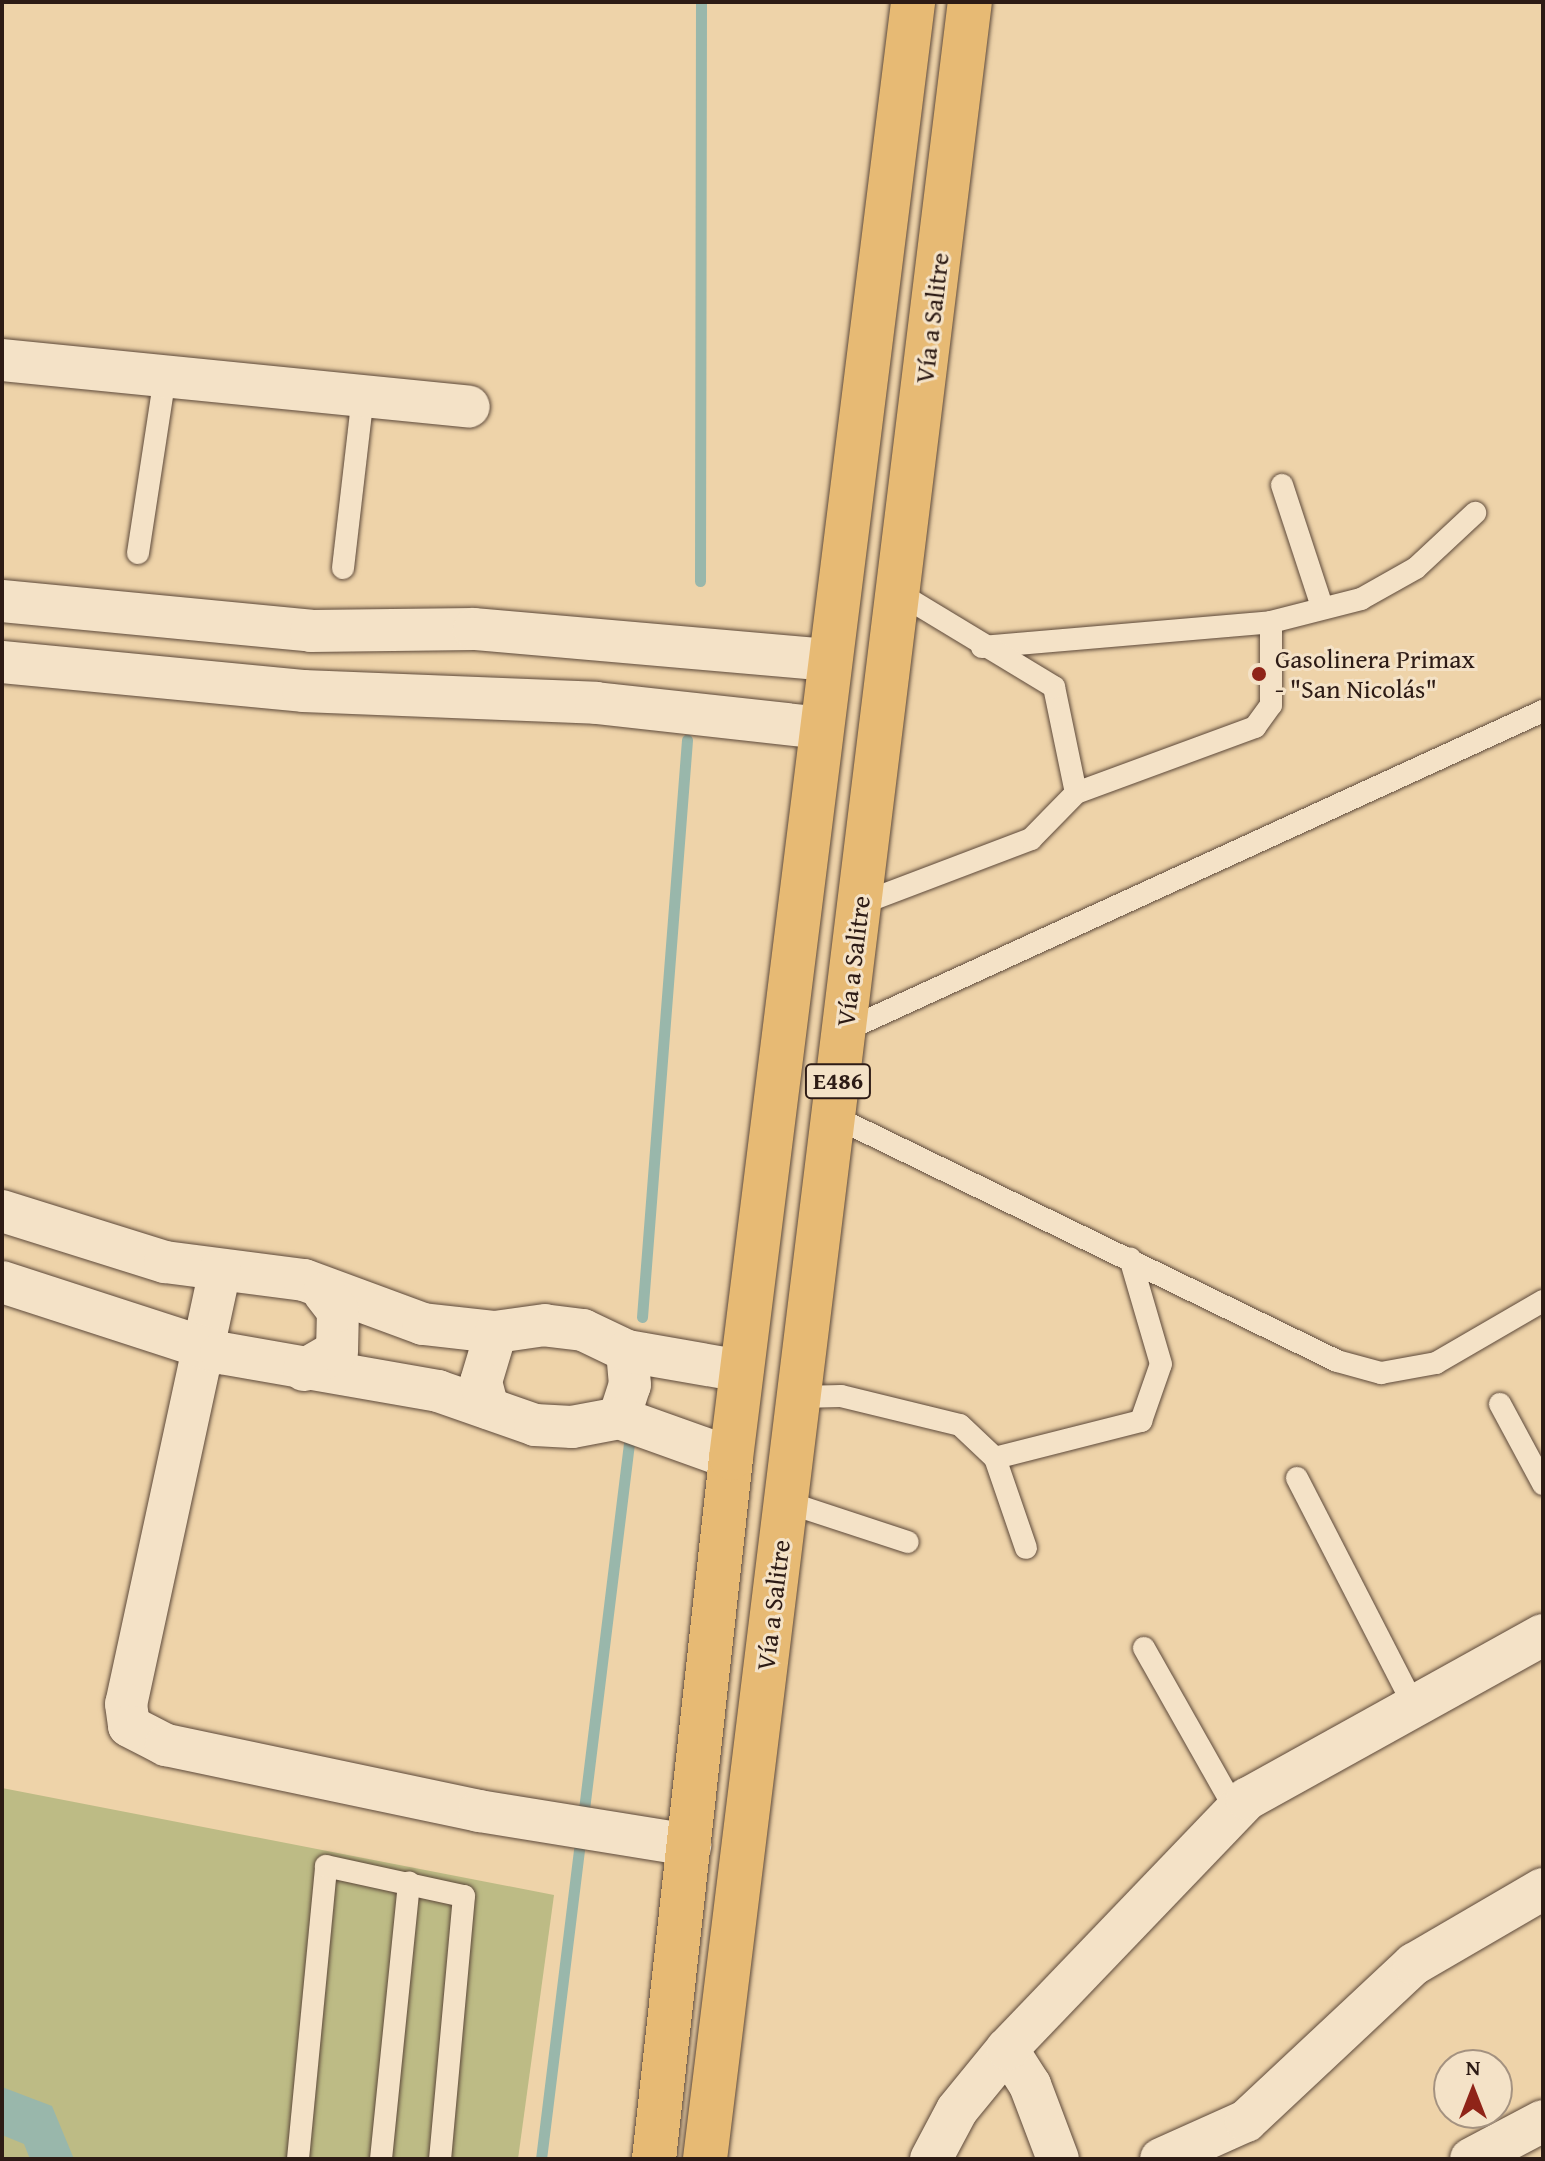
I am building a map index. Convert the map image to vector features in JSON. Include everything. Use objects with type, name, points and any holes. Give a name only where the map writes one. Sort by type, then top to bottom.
[{"type":"main road","name":"E486","points":[[654,2159],[731,1458],[913,2]]},
{"type":"main road","name":"Vía a Salitre","points":[[705,2159],[970,2]]},
{"type":"street","points":[[2,360],[469,407]]},
{"type":"street","points":[[2,601],[311,631],[474,629],[830,660]]},
{"type":"street","points":[[2,662],[303,691],[596,703],[822,728]]},
{"type":"street","points":[[731,1458],[619,1418],[572,1427],[535,1425],[413,1385],[304,1370],[202,1344],[2,1282],[13,1215],[165,1262],[304,1280],[324,1293],[423,1324],[496,1332],[545,1325],[583,1330],[627,1351],[742,1371]]},
{"type":"street","points":[[220,1270],[126,1704],[129,1726],[166,1745],[539,1822],[690,1845]]},
{"type":"street","points":[[304,1370],[337,1351],[338,1311],[324,1293]]},
{"type":"street","points":[[413,1385],[423,1324]]},
{"type":"street","points":[[488,1408],[481,1382],[496,1332]]},
{"type":"street","points":[[619,1418],[630,1385],[627,1351]]},
{"type":"street","points":[[931,2159],[957,2110],[1007,2049],[1235,1809],[1282,1774],[1543,1635]]},
{"type":"street","points":[[1161,2159],[1246,2121],[1414,1964],[1543,1889]]},
{"type":"street","points":[[1007,2049],[1036,2096],[1058,2159]]},
{"type":"street","points":[[1471,2159],[1543,2121]]},
{"type":"lane","points":[[138,553],[165,376]]},
{"type":"lane","points":[[343,568],[363,396]]},
{"type":"lane","points":[[1282,485],[1322,607]]},
{"type":"lane","points":[[982,647],[1271,622],[1361,599],[1416,568],[1475,513]]},
{"type":"lane","points":[[899,593],[982,647],[1054,687],[1076,793]]},
{"type":"lane","points":[[860,904],[1031,839],[1076,793],[1255,727],[1271,705],[1271,622]]},
{"type":"lane","points":[[844,1031],[1543,711]]},
{"type":"lane","points":[[833,1116],[1337,1361],[1381,1373],[1436,1363],[1543,1301]]},
{"type":"lane","points":[[995,1458],[1141,1421],[1161,1364],[1130,1258]]},
{"type":"lane","points":[[799,1397],[841,1396],[960,1425],[995,1458],[1026,1548]]},
{"type":"lane","points":[[1500,1404],[1543,1484]]},
{"type":"lane","points":[[1297,1478],[1413,1704]]},
{"type":"lane","points":[[786,1502],[908,1542]]},
{"type":"lane","points":[[1144,1648],[1235,1809]]},
{"type":"lane","points":[[298,2159],[326,1866],[464,1896],[440,2159]]},
{"type":"lane","points":[[381,2159],[409,1882]]},
{"type":"shaded area","points":[[2,1788],[554,1895],[518,2159],[2,2159]]},
{"type":"shaded area","points":[[2,2087],[52,2106],[74,2159],[30,2159],[24,2144],[2,2135]]},
{"type":"waterway","points":[[700,581],[701,2]]},
{"type":"waterway","points":[[642,1317],[687,740]]},
{"type":"waterway","points":[[541,2159],[629,1443]]},
{"type":"place","name":"Gasolinera Primax - \"San Nicolás\"","points":[[1259,674]]}]
